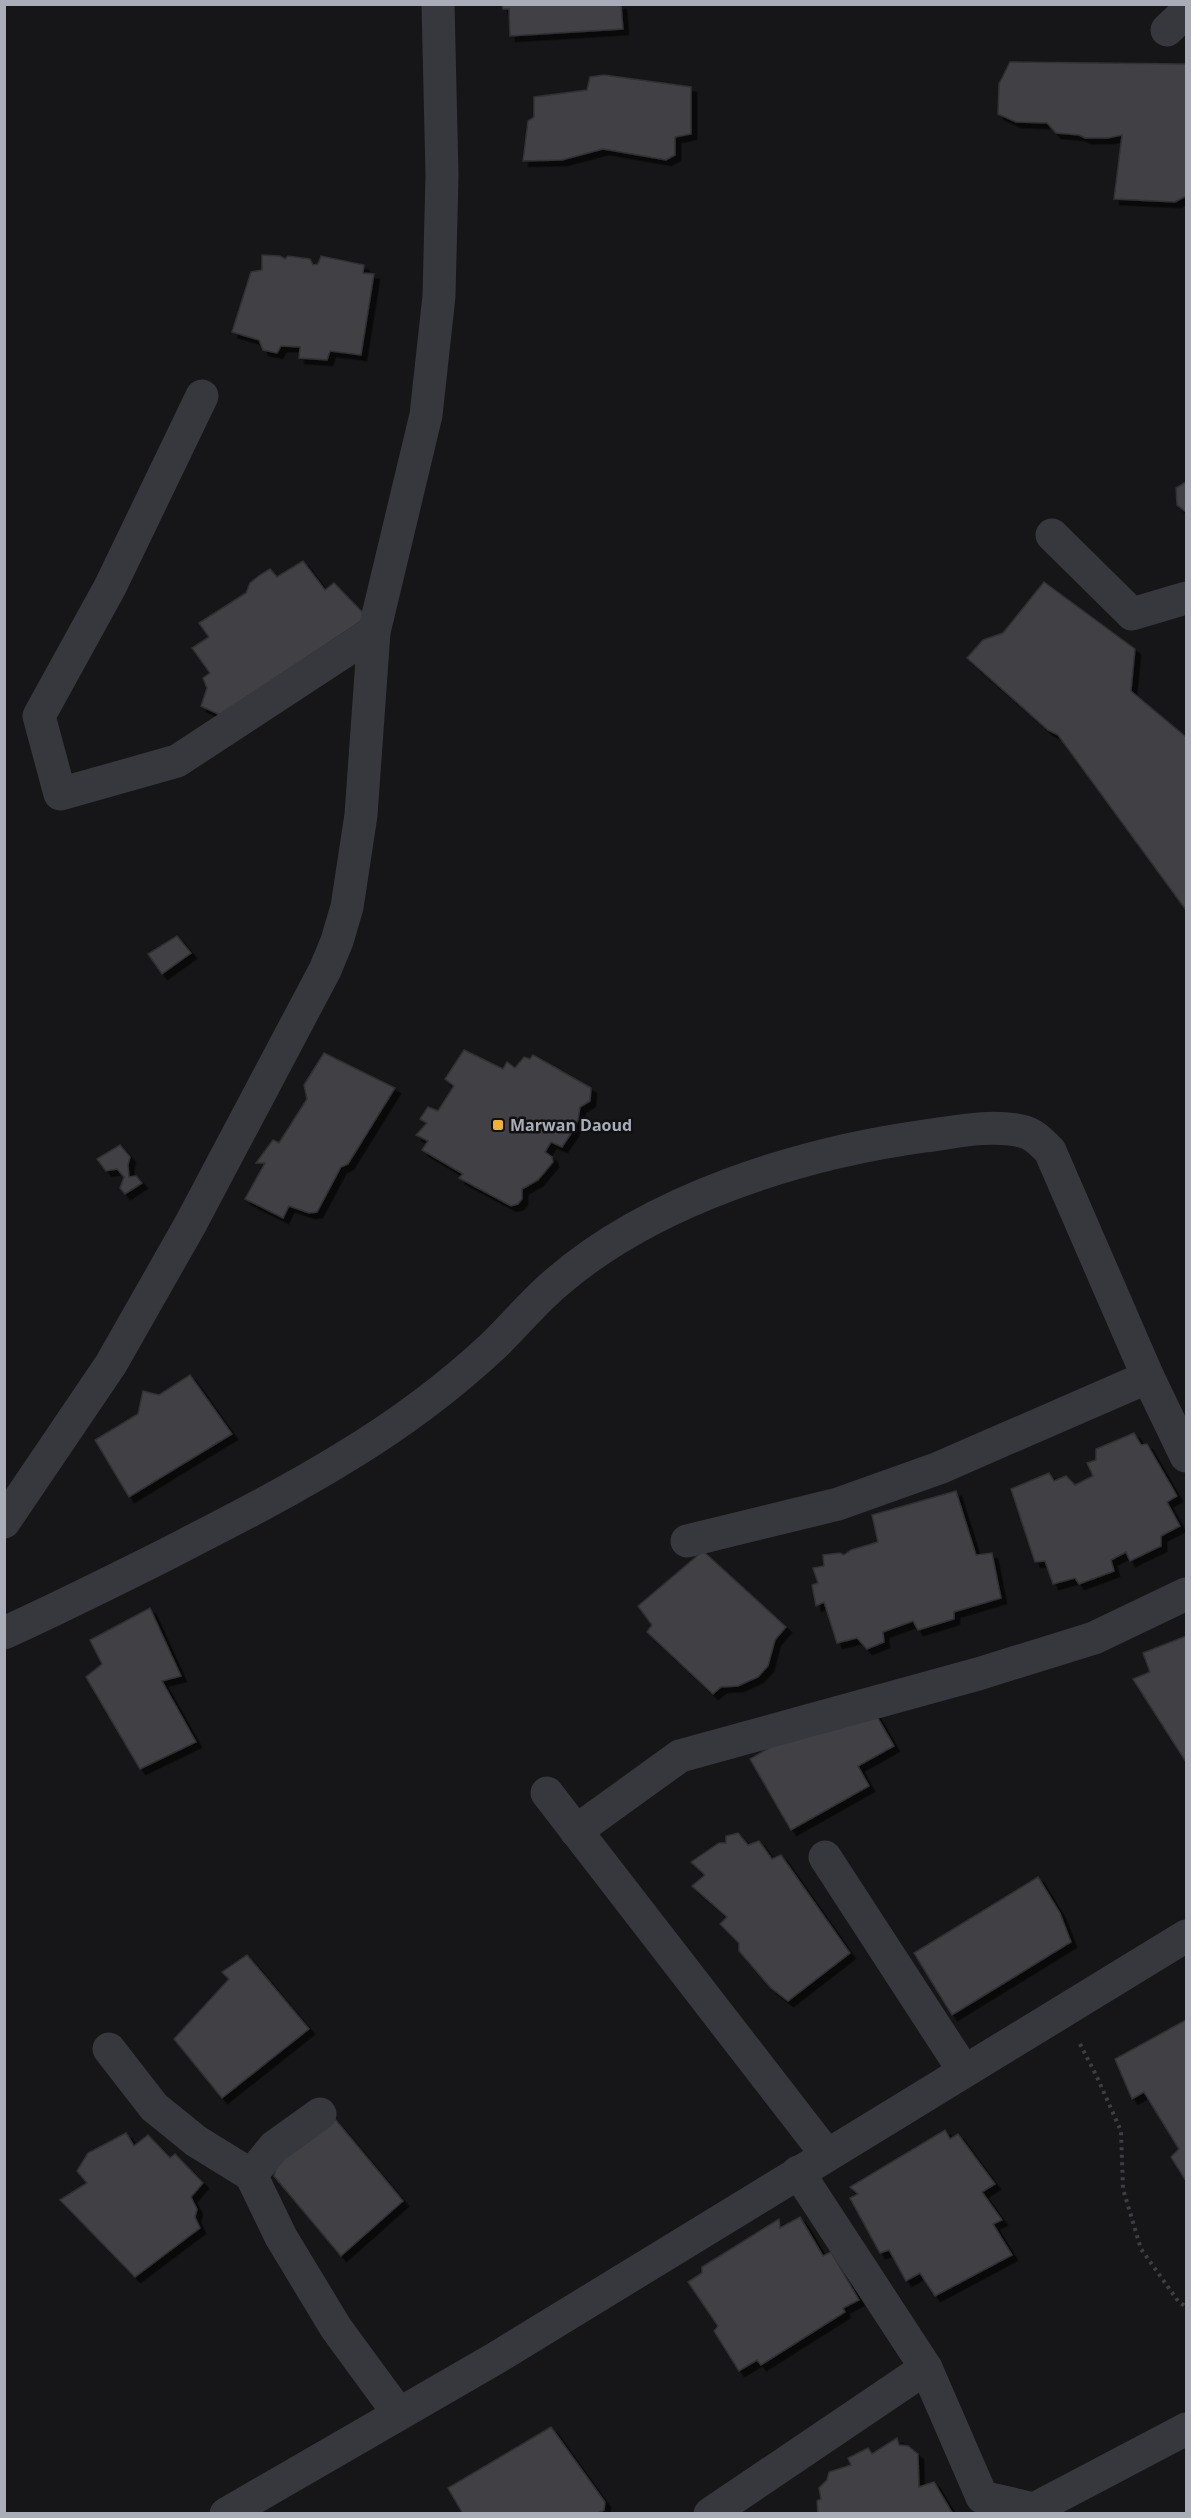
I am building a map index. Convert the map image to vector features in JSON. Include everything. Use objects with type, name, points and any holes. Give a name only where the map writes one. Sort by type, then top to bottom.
[{"type":"street","points":[[4,1522],[111,1364],[162,1275],[326,970],[338,941],[347,907],[361,815],[374,632],[426,415],[439,296],[442,176],[438,4]]},
{"type":"street","points":[[202,396],[110,587],[39,716],[60,794],[177,761],[374,632]]},
{"type":"street","points":[[1052,535],[1132,615],[1186,598]]},
{"type":"street","points":[[4,1633],[258,1508],[420,1409],[493,1346],[555,1283],[600,1248],[651,1220],[720,1189],[814,1157],[894,1140],[995,1129],[1022,1131],[1038,1138],[1050,1151],[1148,1377],[1186,1456]]},
{"type":"street","points":[[687,1541],[838,1504],[917,1476],[1148,1377]]},
{"type":"street","points":[[576,1831],[680,1756],[978,1674],[1094,1638],[1186,1594]]},
{"type":"street","points":[[547,1793],[827,2155]]},
{"type":"street","points":[[825,1857],[964,2072]]},
{"type":"street","points":[[226,2514],[399,2414],[1186,1936]]},
{"type":"street","points":[[109,2049],[154,2107],[196,2141],[251,2175],[281,2237],[336,2328],[399,2414]]},
{"type":"street","points":[[251,2175],[274,2147],[320,2114]]},
{"type":"street","points":[[798,2172],[926,2368],[982,2498],[1034,2509],[1186,2429]]},
{"type":"street","points":[[710,2514],[926,2368]]},
{"type":"path","points":[[1063,2012],[1098,2077],[1121,2131],[1123,2189],[1141,2248],[1178,2301],[1186,2307]]},
{"type":"building","points":[[502,4],[621,4],[623,29],[510,36],[509,9],[503,9]]},
{"type":"building","points":[[1010,62],[1186,64],[1186,196],[1175,202],[1114,199],[1122,135],[1108,138],[1085,138],[1079,135],[1056,133],[1047,123],[1016,122],[998,114],[999,84]]},
{"type":"building","points":[[604,75],[691,87],[691,134],[675,137],[675,155],[666,160],[603,149],[562,160],[523,161],[528,121],[534,117],[534,97],[587,90],[590,77]]},
{"type":"building","points":[[262,255],[280,256],[285,259],[288,256],[310,259],[313,265],[318,264],[321,256],[364,265],[363,273],[374,274],[361,355],[330,351],[327,360],[299,358],[300,347],[281,346],[277,353],[263,350],[259,340],[232,332],[251,272],[262,270]]},
{"type":"building","points":[[1186,482],[1186,512],[1177,505],[1176,488]]},
{"type":"building","points":[[303,561],[325,590],[334,583],[367,617],[220,715],[201,706],[207,688],[203,678],[210,673],[192,648],[209,637],[199,623],[246,593],[250,583],[270,569],[277,577]]},
{"type":"building","points":[[1044,582],[1135,649],[1131,691],[1186,737],[1186,910],[1058,735],[1048,730],[967,658],[983,640],[1003,633]]},
{"type":"building","points":[[177,936],[191,953],[162,974],[148,954]]},
{"type":"building","points":[[464,1050],[503,1069],[507,1062],[515,1068],[524,1057],[530,1059],[533,1055],[591,1088],[590,1101],[580,1107],[578,1120],[572,1132],[562,1147],[551,1142],[545,1152],[552,1157],[553,1162],[538,1180],[522,1189],[522,1199],[518,1204],[511,1206],[459,1178],[463,1174],[422,1150],[428,1141],[416,1135],[427,1123],[420,1119],[428,1107],[438,1111],[454,1086],[445,1079]]},
{"type":"building","points":[[324,1053],[395,1088],[348,1164],[341,1167],[317,1212],[309,1213],[289,1206],[283,1218],[245,1199],[265,1163],[256,1163],[273,1140],[279,1143],[307,1099],[304,1085]]},
{"type":"building","points":[[120,1145],[130,1157],[129,1177],[136,1176],[142,1183],[125,1194],[120,1188],[124,1177],[117,1169],[106,1171],[97,1159]]},
{"type":"building","points":[[190,1375],[232,1434],[129,1497],[95,1440],[138,1414],[143,1391],[159,1395]]},
{"type":"building","points":[[1134,1433],[1141,1445],[1147,1444],[1177,1496],[1167,1502],[1180,1526],[1161,1536],[1161,1546],[1130,1561],[1126,1552],[1111,1560],[1114,1571],[1079,1584],[1075,1578],[1053,1584],[1045,1561],[1035,1562],[1011,1489],[1049,1473],[1054,1481],[1066,1476],[1075,1485],[1093,1476],[1087,1463],[1096,1460],[1096,1449]]},
{"type":"building","points":[[956,1491],[976,1555],[992,1553],[1001,1598],[954,1612],[954,1619],[918,1630],[913,1621],[883,1632],[884,1642],[867,1649],[857,1638],[837,1643],[824,1602],[816,1606],[812,1585],[818,1583],[813,1568],[824,1566],[823,1555],[840,1553],[844,1555],[851,1550],[878,1542],[872,1515]]},
{"type":"building","points":[[703,1551],[786,1627],[775,1640],[768,1666],[758,1677],[738,1686],[721,1687],[713,1694],[647,1632],[652,1625],[638,1606]]},
{"type":"building","points":[[150,1608],[181,1676],[162,1681],[196,1742],[140,1769],[86,1677],[102,1664],[90,1640]]},
{"type":"building","points":[[1186,1636],[1186,1762],[1133,1679],[1150,1672],[1143,1653]]},
{"type":"building","points":[[872,1708],[894,1746],[858,1766],[869,1786],[791,1830],[750,1759],[822,1717]]},
{"type":"building","points":[[738,1833],[748,1845],[759,1841],[772,1859],[781,1855],[850,1953],[788,2001],[771,1988],[739,1951],[739,1943],[720,1924],[727,1917],[692,1886],[705,1875],[691,1862],[719,1843],[726,1843],[726,1836]]},
{"type":"building","points":[[1038,1877],[1060,1913],[1071,1942],[952,2015],[914,1953]]},
{"type":"building","points":[[247,1955],[309,2029],[222,2098],[174,2039],[229,1979],[222,1972]]},
{"type":"building","points":[[1186,2020],[1186,2181],[1171,2157],[1179,2149],[1144,2092],[1132,2099],[1115,2059]]},
{"type":"building","points":[[335,2119],[403,2201],[341,2256],[274,2176],[280,2154]]},
{"type":"building","points":[[945,2130],[950,2139],[958,2134],[995,2184],[982,2192],[1002,2220],[993,2224],[1012,2255],[935,2296],[920,2273],[906,2281],[889,2250],[880,2253],[850,2198],[858,2194],[850,2187]]},
{"type":"building","points":[[126,2133],[134,2146],[148,2135],[170,2158],[175,2154],[203,2183],[191,2197],[197,2209],[195,2217],[200,2228],[135,2277],[60,2200],[87,2183],[77,2171],[88,2153]]},
{"type":"building","points":[[800,2217],[823,2256],[831,2252],[859,2300],[843,2308],[845,2312],[761,2365],[757,2360],[739,2371],[714,2331],[718,2326],[688,2282],[702,2273],[702,2267],[779,2219],[780,2228]]},
{"type":"building","points":[[551,2427],[605,2502],[604,2510],[596,2514],[463,2514],[448,2488]]},
{"type":"building","points":[[897,2438],[899,2445],[908,2446],[918,2454],[919,2487],[934,2482],[953,2514],[818,2514],[817,2501],[821,2499],[819,2488],[827,2480],[829,2472],[851,2465],[848,2458],[868,2448],[872,2454]]},
{"type":"place","name":"Marwan Daoud","points":[[498,1125]]}]
